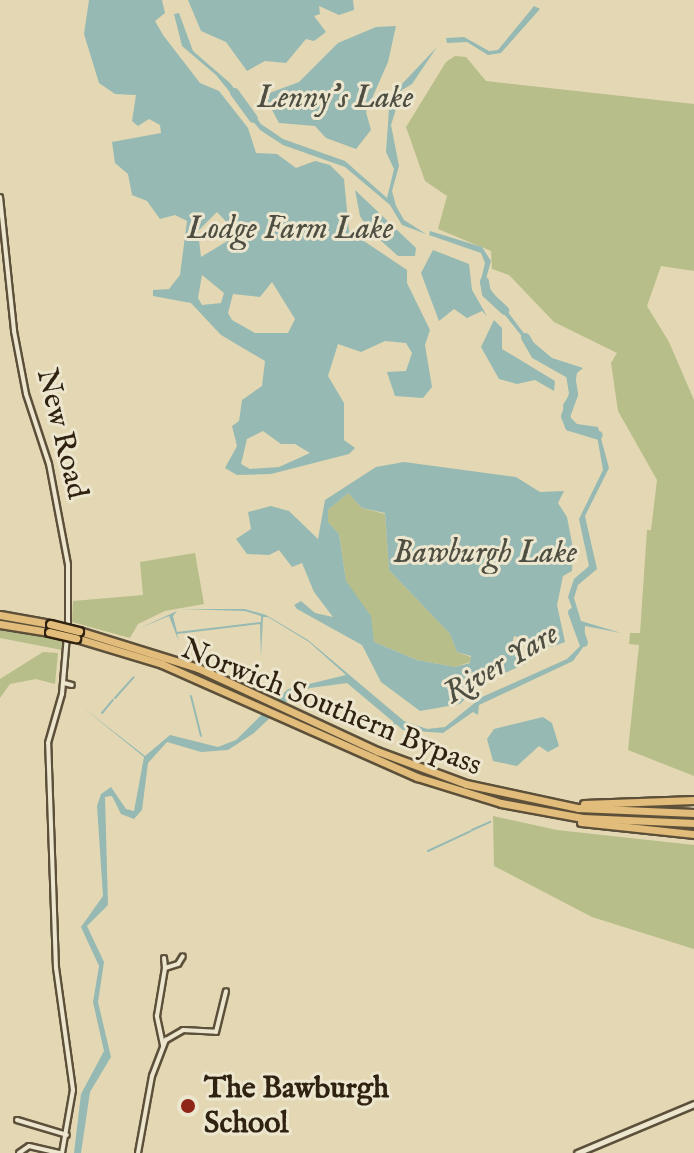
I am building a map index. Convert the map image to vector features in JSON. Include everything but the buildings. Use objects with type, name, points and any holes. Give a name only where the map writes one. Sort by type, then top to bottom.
[{"type":"highway","name":"Norwich Southern Bypass","points":[[0,615],[78,635],[254,696],[417,777],[542,811],[694,823]]},
{"type":"highway","name":"Norwich Southern Bypass","points":[[0,624],[50,628]]},
{"type":"highway","name":"Norwich Southern Bypass","points":[[293,715],[466,784],[578,808],[694,813]]},
{"type":"highway","points":[[417,777],[536,814],[694,834]]},
{"type":"highway","points":[[466,784],[585,804],[694,800]]},
{"type":"street","name":"New Road","points":[[0,197],[16,338],[49,464],[68,565],[64,683],[48,743],[56,968],[73,1090],[67,1135],[61,1153]]},
{"type":"street","points":[[64,683],[72,685]]},
{"type":"street","points":[[165,968],[178,964],[183,956]]},
{"type":"street","points":[[138,1153],[163,1045],[157,1016],[164,958]]},
{"type":"street","points":[[163,1045],[177,1032],[216,1032],[226,991]]},
{"type":"street","points":[[577,1153],[694,1104]]},
{"type":"street","points":[[24,1116],[20,1121],[67,1135]]},
{"type":"street","points":[[19,1153],[29,1146],[61,1153]]},
{"type":"green space","points":[[455,56],[466,57],[486,81],[694,104],[694,271],[661,266],[647,306],[669,342],[694,400],[694,776],[628,750],[639,645],[629,644],[630,633],[640,633],[647,530],[651,530],[657,480],[618,411],[611,363],[617,353],[554,322],[509,275],[492,269],[491,251],[438,229],[447,196],[425,181],[406,127],[446,62]]},
{"type":"green space","points":[[348,493],[362,508],[385,514],[389,570],[450,634],[457,652],[471,657],[470,662],[455,667],[417,660],[374,642],[369,613],[354,600],[346,581],[339,534],[328,522],[328,510]]},
{"type":"green space","points":[[195,553],[204,604],[165,611],[138,624],[130,638],[72,622],[73,601],[143,595],[140,562]]},
{"type":"green space","points":[[0,629],[62,640],[62,650],[0,638]]},
{"type":"green space","points":[[43,652],[58,653],[55,684],[36,679],[10,684],[0,698],[0,679]]},
{"type":"green space","points":[[493,816],[557,830],[694,845],[694,949],[592,917],[494,866]]},
{"type":"water","name":"Lodge Farm Lake","points":[[89,0],[162,0],[165,13],[155,21],[163,35],[200,83],[219,91],[248,128],[256,153],[277,154],[296,168],[315,161],[330,165],[344,179],[349,231],[407,270],[407,283],[430,330],[425,345],[432,387],[423,398],[395,396],[387,372],[406,371],[412,353],[406,343],[385,341],[361,352],[338,344],[328,376],[344,403],[344,440],[355,448],[349,454],[271,474],[237,475],[225,468],[237,446],[232,426],[239,421],[242,400],[262,386],[265,361],[221,335],[191,303],[153,296],[153,290],[169,289],[180,275],[187,221],[175,215],[160,219],[147,201],[132,195],[128,174],[115,163],[112,142],[161,133],[160,125],[149,119],[138,126],[132,121],[136,95],[115,94],[99,83],[84,34]],"holes":[[[217,212],[235,231],[234,237],[201,257],[198,231]],[[202,275],[224,293],[221,303],[202,305],[198,298]],[[272,282],[295,319],[288,333],[255,333],[232,320],[228,313],[233,294],[260,297]],[[263,431],[281,444],[295,444],[310,453],[279,467],[250,469],[241,464],[247,439]]]},
{"type":"water","points":[[188,0],[353,0],[354,10],[339,15],[319,6],[320,14],[314,16],[326,32],[314,41],[306,39],[286,63],[265,61],[247,71],[226,42],[201,31]]},
{"type":"water","points":[[534,6],[540,9],[501,53],[488,55],[467,42],[447,43],[446,38],[464,37],[489,51],[498,50]]},
{"type":"water","points":[[179,13],[193,51],[230,83],[261,124],[283,139],[345,161],[387,198],[394,169],[386,152],[389,109],[399,87],[437,47],[412,84],[402,90],[391,125],[399,166],[392,191],[396,206],[404,220],[426,234],[402,225],[390,205],[345,167],[283,145],[260,130],[216,75],[182,46],[174,14]]},
{"type":"water","name":"Lenny's Lake","points":[[396,26],[388,62],[366,112],[371,130],[356,149],[326,138],[315,126],[279,123],[264,95],[299,82],[338,43],[376,27]]},
{"type":"water","points":[[355,190],[416,248],[415,256],[398,256],[369,230],[360,216]]},
{"type":"water","points":[[430,231],[482,247],[491,261],[485,282],[526,336],[552,358],[583,368],[577,373],[570,417],[577,424],[598,427],[609,468],[585,516],[597,569],[578,585],[574,598],[581,621],[621,633],[585,626],[584,646],[573,661],[479,705],[478,715],[473,712],[443,733],[403,730],[347,683],[310,688],[293,696],[254,733],[228,750],[201,752],[167,742],[148,763],[142,810],[134,819],[121,814],[112,796],[105,797],[108,905],[87,926],[104,962],[98,1002],[111,1057],[90,1092],[81,1153],[74,1153],[81,1094],[104,1051],[93,1002],[99,966],[81,927],[103,896],[97,806],[101,794],[111,787],[126,809],[134,811],[144,757],[81,706],[145,756],[170,735],[218,747],[236,740],[288,689],[346,675],[309,642],[268,617],[263,617],[261,657],[260,624],[177,634],[179,642],[169,616],[140,628],[177,611],[173,616],[177,632],[261,622],[261,616],[245,611],[180,609],[245,609],[266,615],[308,640],[404,721],[427,729],[445,727],[482,697],[567,659],[580,646],[581,633],[568,597],[574,579],[589,566],[579,519],[603,470],[597,436],[591,429],[573,429],[564,419],[563,405],[571,392],[569,370],[537,355],[480,284],[485,263],[481,253],[429,235]]},
{"type":"water","points":[[433,250],[469,264],[472,290],[487,316],[482,311],[467,318],[454,309],[439,321],[421,273]]},
{"type":"water","points":[[494,320],[502,328],[502,349],[555,381],[554,391],[535,380],[517,384],[499,379],[481,347]]},
{"type":"water","name":"Bawburgh Lake","points":[[404,462],[516,477],[540,492],[564,491],[558,503],[567,517],[573,548],[572,571],[563,576],[557,605],[565,642],[552,647],[514,636],[511,647],[525,664],[480,684],[460,704],[420,711],[381,682],[362,645],[297,609],[294,605],[301,601],[315,613],[333,617],[314,592],[302,563],[292,567],[279,550],[269,555],[247,554],[236,539],[251,529],[248,512],[271,506],[289,511],[318,539],[325,500],[376,467]],"holes":[[[348,493],[362,508],[385,513],[389,570],[450,634],[457,652],[471,656],[470,663],[455,667],[417,660],[374,642],[371,616],[346,581],[339,534],[328,522],[328,510]]]},
{"type":"water","points":[[543,717],[552,723],[559,746],[548,752],[539,746],[517,766],[493,761],[487,739],[494,729]]},
{"type":"waterway","name":"River Yare","points":[[234,92],[253,118]]},
{"type":"waterway","name":"River Yare","points":[[484,281],[486,293],[504,310]]},
{"type":"waterway","name":"River Yare","points":[[525,337],[535,354],[570,374],[573,394],[565,416],[569,426],[598,435]]},
{"type":"waterway","name":"River Yare","points":[[572,612],[583,642]]},
{"type":"waterway","points":[[115,698],[134,677]]},
{"type":"waterway","points":[[191,696],[201,736]]},
{"type":"waterway","points":[[102,713],[113,700]]},
{"type":"waterway","points":[[391,734],[396,719]]},
{"type":"waterway","points":[[472,830],[490,822]]},
{"type":"waterway","points":[[428,851],[471,831]]},
{"type":"place","name":"The Bawburgh School","points":[[188,1106]]}]
